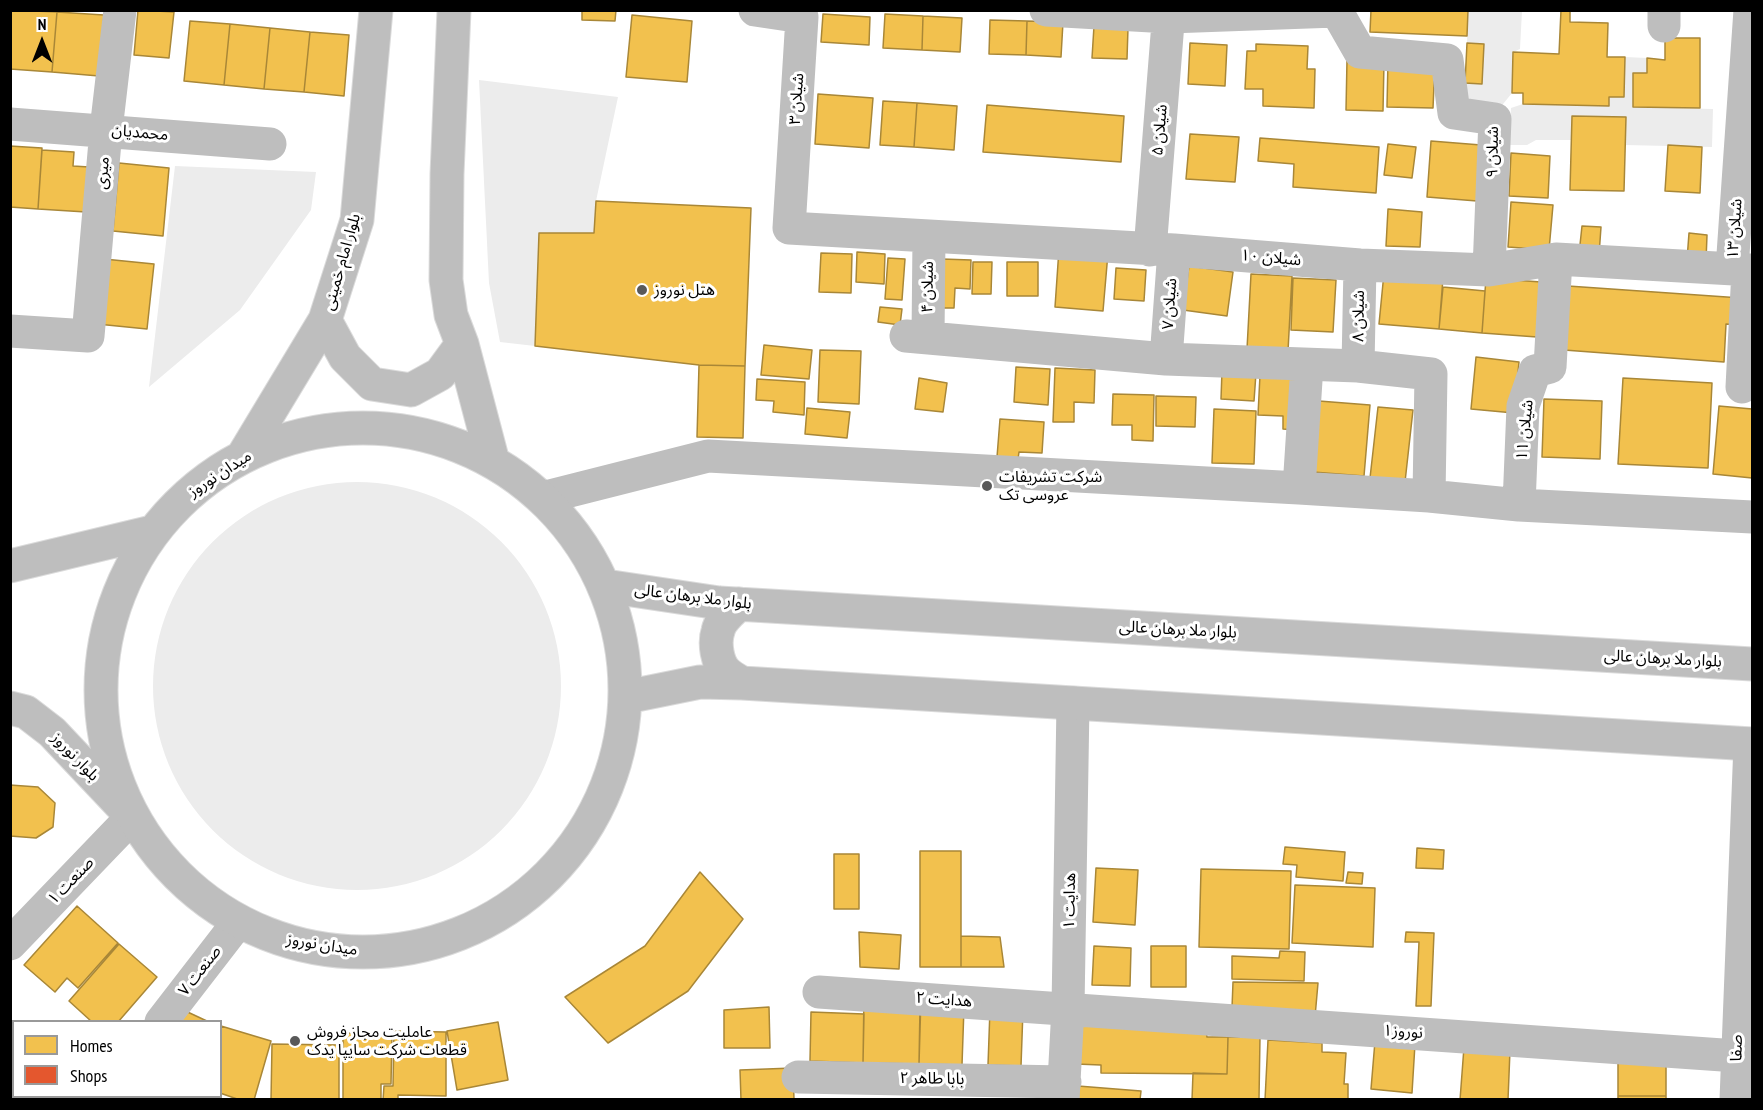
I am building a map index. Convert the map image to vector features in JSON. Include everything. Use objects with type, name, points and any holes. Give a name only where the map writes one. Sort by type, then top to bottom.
[{"type":"street","name":"میری","points":[[10,331],[88,336],[106,130],[120,10]]},
{"type":"street","name":"بلوار امام خمینی","points":[[243,456],[325,320],[357,220],[376,10]]},
{"type":"street","points":[[454,10],[447,174],[446,280],[451,315],[462,344],[493,462]]},
{"type":"street","name":"شیلان ۳","points":[[755,10],[802,17],[789,228]]},
{"type":"street","points":[[1046,10],[1169,14],[1336,11]]},
{"type":"street","name":"شیلان ۱۳","points":[[1742,387],[1750,10]]},
{"type":"street","name":"شیلان ۹","points":[[1336,11],[1360,52],[1447,60],[1454,113],[1495,119],[1489,270]]},
{"type":"street","name":"شیلان ۵","points":[[1162,250],[1169,14]]},
{"type":"street","name":"محمدیان","points":[[10,124],[270,144]]},
{"type":"street","name":"شیلان ۱۰","points":[[789,228],[1162,250],[1360,265],[1489,270],[1556,259],[1744,269]]},
{"type":"street","name":"شیلان ۴","points":[[929,237],[917,336],[1166,358]]},
{"type":"street","name":"شیلان ۷","points":[[1162,250],[1166,358]]},
{"type":"street","name":"شیلان ۱۱","points":[[1519,505],[1523,406],[1535,370],[1550,367],[1556,259]]},
{"type":"street","name":"شیلان ۸","points":[[1358,366],[1360,265]]},
{"type":"street","points":[[325,320],[345,357],[372,384],[411,390],[440,374],[462,344]]},
{"type":"street","points":[[1166,358],[1358,366],[1431,374],[1429,496]]},
{"type":"street","points":[[1299,488],[1307,365]]},
{"type":"street","name":"میدان نوروز","points":[[369,428],[412,432],[454,443],[493,462],[528,485],[559,514],[585,548],[605,586],[618,622],[624,659],[626,697],[622,735],[614,769],[601,802],[584,833],[562,861],[537,886],[499,914],[478,926],[446,939],[411,948],[376,952],[341,951],[306,945],[272,936],[239,921],[207,902],[153,849],[132,817],[112,771],[101,723],[100,672],[108,622],[126,575],[152,532],[193,489],[243,456],[284,440],[326,430],[369,428]]},
{"type":"street","points":[[542,498],[708,456],[1299,488],[1429,496],[1519,505],[1752,517]]},
{"type":"street","points":[[10,566],[152,532]]},
{"type":"street","name":"بلوار ملا برهان عالی","points":[[605,586],[719,603],[1752,664]]},
{"type":"street","points":[[739,604],[726,617],[718,630],[717,646],[719,661],[726,672],[742,683]]},
{"type":"street","points":[[626,697],[700,682],[742,683],[1751,744]]},
{"type":"street","name":"هدایت ۱","points":[[1064,1090],[1068,1008],[1073,703]]},
{"type":"street","name":"بلوار نوروز","points":[[10,708],[26,712],[52,732],[132,817]]},
{"type":"street","name":"صفا","points":[[1736,1100],[1742,1038],[1751,744]]},
{"type":"street","name":"صنعت ۱","points":[[10,944],[132,817]]},
{"type":"street","name":"صنعت ۷","points":[[163,1020],[239,921]]},
{"type":"street","name":"هدایت ۲","points":[[819,992],[1068,1008]]},
{"type":"street","name":"نوروز۱","points":[[1068,1008],[1742,1038]]},
{"type":"street","name":"بابا طاهر ۲","points":[[798,1077],[1064,1090]]},
{"type":"shaded area","points":[[1468,11],[1522,11],[1520,49],[1513,52],[1512,93],[1499,109],[1465,106],[1465,83],[1482,84],[1484,44],[1467,43]]},
{"type":"shaded area","points":[[1625,57],[1647,58],[1647,73],[1633,73],[1633,107],[1713,109],[1712,147],[1625,145],[1626,117],[1572,116],[1571,140],[1536,140],[1527,145],[1509,145],[1511,108],[1523,104],[1609,106],[1609,97],[1624,97]]},
{"type":"shaded area","points":[[479,80],[618,97],[596,201],[594,233],[539,234],[535,346],[500,342],[489,283]]},
{"type":"shaded area","points":[[175,166],[316,172],[311,210],[240,310],[149,387]]},
{"type":"shaded area","points":[[357,482],[397,486],[435,498],[470,517],[501,542],[526,573],[545,608],[557,646],[561,686],[557,726],[545,764],[526,799],[501,830],[470,855],[435,874],[397,886],[357,890],[317,886],[279,874],[244,855],[213,830],[188,799],[169,764],[157,726],[153,686],[157,646],[169,608],[188,573],[213,542],[244,517],[279,498],[317,486]]},
{"type":"building: Homes","points":[[10,10],[57,12],[52,72],[10,69]]},
{"type":"building: Homes","points":[[138,10],[174,12],[169,58],[134,55]]},
{"type":"building: Homes","points":[[582,10],[616,10],[615,21],[582,20]]},
{"type":"building: Homes","points":[[1371,10],[1468,10],[1467,36],[1370,32]]},
{"type":"building: Homes","points":[[1561,10],[1570,10],[1570,22],[1608,23],[1607,57],[1625,57],[1624,97],[1609,97],[1609,106],[1523,104],[1523,93],[1512,93],[1513,52],[1559,54]]},
{"type":"building: Homes","points":[[57,12],[104,15],[99,76],[52,72]]},
{"type":"building: Homes","points":[[823,14],[870,17],[869,45],[821,42]]},
{"type":"building: Homes","points":[[885,14],[923,16],[922,50],[883,48]]},
{"type":"building: Homes","points":[[632,15],[692,21],[687,82],[626,77]]},
{"type":"building: Homes","points":[[923,16],[962,18],[960,52],[922,50]]},
{"type":"building: Homes","points":[[990,20],[1027,21],[1026,55],[989,54]]},
{"type":"building: Homes","points":[[190,21],[230,24],[224,85],[184,81]]},
{"type":"building: Homes","points":[[1027,21],[1063,22],[1061,57],[1026,55]]},
{"type":"building: Homes","points":[[230,24],[270,28],[264,89],[224,85]]},
{"type":"building: Homes","points":[[1094,26],[1128,28],[1127,59],[1092,58]]},
{"type":"building: Homes","points":[[270,28],[310,32],[304,92],[264,89]]},
{"type":"building: Homes","points":[[310,32],[349,35],[344,96],[304,92]]},
{"type":"building: Homes","points":[[1665,38],[1700,38],[1700,108],[1633,107],[1633,73],[1647,73],[1647,58],[1665,60]]},
{"type":"building: Homes","points":[[1190,43],[1227,45],[1225,86],[1188,84]]},
{"type":"building: Homes","points":[[1467,43],[1484,44],[1482,84],[1465,83]]},
{"type":"building: Homes","points":[[1256,44],[1308,46],[1307,69],[1315,69],[1314,108],[1263,106],[1263,89],[1245,89],[1247,51],[1256,51]]},
{"type":"building: Homes","points":[[1347,60],[1384,62],[1383,111],[1346,110]]},
{"type":"building: Homes","points":[[1388,60],[1435,62],[1433,108],[1387,107]]},
{"type":"building: Homes","points":[[818,94],[873,98],[869,148],[815,144]]},
{"type":"building: Homes","points":[[883,101],[917,103],[914,147],[880,145]]},
{"type":"building: Homes","points":[[917,103],[957,106],[954,150],[914,147]]},
{"type":"building: Homes","points":[[987,105],[1124,116],[1121,162],[983,152]]},
{"type":"building: Homes","points":[[1572,116],[1626,117],[1624,191],[1570,190]]},
{"type":"building: Homes","points":[[1190,134],[1239,137],[1235,182],[1186,179]]},
{"type":"building: Homes","points":[[1260,138],[1379,147],[1376,193],[1293,187],[1294,164],[1258,161]]},
{"type":"building: Homes","points":[[1431,141],[1481,145],[1477,201],[1427,197]]},
{"type":"building: Homes","points":[[1388,144],[1416,147],[1412,178],[1384,175]]},
{"type":"building: Homes","points":[[1668,145],[1702,147],[1700,193],[1665,191]]},
{"type":"building: Homes","points":[[10,146],[42,148],[38,209],[10,207]]},
{"type":"building: Homes","points":[[42,150],[74,152],[73,166],[89,167],[86,212],[38,209]]},
{"type":"building: Homes","points":[[1511,153],[1550,156],[1548,198],[1509,196]]},
{"type":"building: Homes","points":[[119,163],[169,168],[163,236],[113,231]]},
{"type":"building: Homes","name":"هتل نوروز","points":[[596,201],[751,208],[745,366],[699,365],[535,346],[539,233],[594,233]]},
{"type":"building: Homes","points":[[1511,202],[1553,205],[1549,250],[1508,247]]},
{"type":"building: Homes","points":[[1388,209],[1422,212],[1420,247],[1386,246]]},
{"type":"building: Homes","points":[[1582,226],[1601,227],[1599,255],[1579,254]]},
{"type":"building: Homes","points":[[1689,233],[1707,235],[1706,261],[1687,260]]},
{"type":"building: Homes","points":[[1059,249],[1108,253],[1103,311],[1055,307]]},
{"type":"building: Homes","points":[[857,252],[885,254],[884,284],[856,282]]},
{"type":"building: Homes","points":[[821,253],[852,254],[851,293],[819,292]]},
{"type":"building: Homes","points":[[888,258],[905,259],[902,300],[885,299]]},
{"type":"building: Homes","points":[[104,259],[154,264],[147,329],[97,324]]},
{"type":"building: Homes","points":[[942,259],[971,260],[970,289],[955,288],[954,308],[940,308]]},
{"type":"building: Homes","points":[[973,262],[992,262],[991,294],[972,294]]},
{"type":"building: Homes","points":[[1007,262],[1038,262],[1038,296],[1007,296]]},
{"type":"building: Homes","points":[[1189,266],[1233,272],[1227,316],[1183,310]]},
{"type":"building: Homes","points":[[1116,268],[1146,270],[1144,301],[1114,299]]},
{"type":"building: Homes","points":[[1384,273],[1443,278],[1439,329],[1379,324]]},
{"type":"building: Homes","points":[[1251,274],[1292,276],[1288,351],[1247,349]]},
{"type":"building: Homes","points":[[1293,278],[1336,280],[1333,332],[1291,330]]},
{"type":"building: Homes","points":[[1486,278],[1541,282],[1537,337],[1482,333]]},
{"type":"building: Homes","points":[[1568,286],[1741,298],[1739,325],[1726,324],[1724,362],[1564,350]]},
{"type":"building: Homes","points":[[1443,287],[1485,291],[1482,333],[1439,329]]},
{"type":"building: Homes","points":[[880,307],[902,309],[900,325],[878,322]]},
{"type":"building: Homes","points":[[764,345],[812,350],[809,379],[761,375]]},
{"type":"building: Homes","points":[[820,350],[861,351],[859,404],[818,402]]},
{"type":"building: Homes","points":[[1476,357],[1519,362],[1514,413],[1471,409]]},
{"type":"building: Homes","points":[[699,365],[745,366],[743,438],[697,437]]},
{"type":"building: Homes","points":[[1016,367],[1050,369],[1048,405],[1014,402]]},
{"type":"building: Homes","points":[[1055,368],[1095,370],[1094,403],[1074,402],[1074,422],[1053,422]]},
{"type":"building: Homes","points":[[1222,371],[1256,373],[1254,401],[1221,399]]},
{"type":"building: Homes","points":[[1260,375],[1297,376],[1295,430],[1283,429],[1283,416],[1258,415]]},
{"type":"building: Homes","points":[[919,378],[947,383],[943,412],[915,409]]},
{"type":"building: Homes","points":[[1623,378],[1712,383],[1708,468],[1618,464]]},
{"type":"building: Homes","points":[[757,379],[805,382],[804,415],[773,412],[774,401],[756,400]]},
{"type":"building: Homes","points":[[1113,394],[1154,395],[1153,441],[1132,440],[1132,425],[1112,425]]},
{"type":"building: Homes","points":[[1156,396],[1196,397],[1195,427],[1156,426]]},
{"type":"building: Homes","points":[[1544,399],[1602,401],[1600,459],[1542,457]]},
{"type":"building: Homes","points":[[1319,401],[1370,405],[1364,476],[1313,472]]},
{"type":"building: Homes","points":[[1719,406],[1752,409],[1752,478],[1713,474]]},
{"type":"building: Homes","points":[[1378,407],[1413,410],[1405,482],[1370,478]]},
{"type":"building: Homes","points":[[807,408],[850,412],[847,438],[805,434]]},
{"type":"building: Homes","points":[[1214,409],[1256,411],[1254,464],[1212,463]]},
{"type":"building: Homes","points":[[1000,419],[1044,422],[1042,453],[1019,452],[1018,459],[997,457]]},
{"type":"building: Homes","points":[[10,785],[38,787],[55,803],[53,827],[36,838],[10,836]]},
{"type":"building: Homes","points":[[1285,847],[1345,852],[1343,881],[1296,877],[1297,865],[1283,864]]},
{"type":"building: Homes","points":[[1417,848],[1444,850],[1443,869],[1416,868]]},
{"type":"building: Homes","points":[[920,851],[961,851],[961,967],[920,967]]},
{"type":"building: Homes","points":[[834,854],[859,854],[859,909],[834,909]]},
{"type":"building: Homes","points":[[1096,868],[1138,870],[1135,925],[1093,922]]},
{"type":"building: Homes","points":[[1201,869],[1291,871],[1289,949],[1199,947]]},
{"type":"building: Homes","points":[[700,872],[743,919],[688,991],[608,1043],[565,997],[645,946]]},
{"type":"building: Homes","points":[[1348,872],[1363,873],[1362,884],[1346,883]]},
{"type":"building: Homes","points":[[1295,885],[1375,888],[1373,947],[1292,943]]},
{"type":"building: Homes","points":[[77,906],[118,943],[78,988],[67,978],[55,992],[24,965]]},
{"type":"building: Homes","points":[[859,932],[901,935],[899,969],[860,967]]},
{"type":"building: Homes","points":[[1406,932],[1434,933],[1431,1006],[1416,1006],[1419,942],[1405,942]]},
{"type":"building: Homes","points":[[961,936],[1000,937],[1004,967],[961,967]]},
{"type":"building: Homes","points":[[119,944],[157,977],[120,1020],[90,1020],[69,1001]]},
{"type":"building: Homes","points":[[1094,946],[1131,948],[1130,986],[1092,985]]},
{"type":"building: Homes","points":[[1151,946],[1186,946],[1186,987],[1151,987]]},
{"type":"building: Homes","points":[[1280,951],[1305,952],[1304,981],[1232,979],[1232,956],[1279,958]]},
{"type":"building: Homes","points":[[1233,982],[1318,983],[1315,1017],[1232,1008]]},
{"type":"building: Homes","points":[[864,995],[921,997],[919,1064],[863,1063]]},
{"type":"building: Homes","points":[[920,1006],[964,1007],[962,1065],[919,1064]]},
{"type":"building: Homes","points":[[769,1007],[770,1048],[724,1048],[724,1010]]},
{"type":"building: Homes","points":[[179,1008],[205,1020],[174,1020]]},
{"type":"building: Homes","points":[[990,1009],[1023,1010],[1021,1066],[988,1065]]},
{"type":"building: Homes","points":[[811,1012],[864,1014],[863,1063],[810,1061]]},
{"type":"building: Homes","points":[[1079,1018],[1205,1026],[1207,1037],[1228,1037],[1227,1074],[1101,1073],[1101,1065],[1076,1064]]},
{"type":"building: Homes","points":[[498,1022],[508,1080],[457,1090],[447,1031]]},
{"type":"building: Homes","points":[[222,1026],[271,1041],[254,1100],[240,1100],[222,1094]]},
{"type":"building: Homes","points":[[394,1031],[446,1032],[446,1096],[398,1095],[398,1100],[383,1100],[384,1086],[393,1086]]},
{"type":"building: Homes","points":[[343,1033],[392,1034],[391,1084],[381,1084],[381,1100],[343,1100]]},
{"type":"building: Homes","points":[[1228,1037],[1260,1037],[1259,1099],[1192,1100],[1193,1073],[1227,1074]]},
{"type":"building: Homes","points":[[1268,1040],[1322,1043],[1322,1052],[1346,1053],[1344,1084],[1348,1084],[1348,1100],[1265,1100]]},
{"type":"building: Homes","points":[[1375,1041],[1415,1044],[1412,1093],[1371,1089]]},
{"type":"building: Homes","points":[[272,1044],[339,1045],[339,1100],[271,1100]]},
{"type":"building: Homes","points":[[1464,1047],[1510,1050],[1508,1100],[1460,1100]]},
{"type":"building: Homes","points":[[1618,1055],[1666,1055],[1666,1096],[1618,1096]]},
{"type":"building: Homes","points":[[793,1068],[794,1100],[741,1100],[740,1070]]},
{"type":"building: Homes","points":[[1078,1086],[1141,1091],[1140,1100],[1077,1100]]},
{"type":"building: Homes","points":[[1618,1096],[1666,1096],[1666,1100],[1618,1100]]},
{"type":"building: Shops","points":[[12,1048],[12,1098],[38,1098],[37,1100],[10,1100],[10,1050]]},
{"type":"place","name":"هتل نوروز","points":[[642,290]]},
{"type":"place","name":"شرکت تشریفات عروسی تک","points":[[987,486]]},
{"type":"place","name":"عاملیت مجاز فروش قطعات شرکت سایپا یدک","points":[[295,1041]]}]
